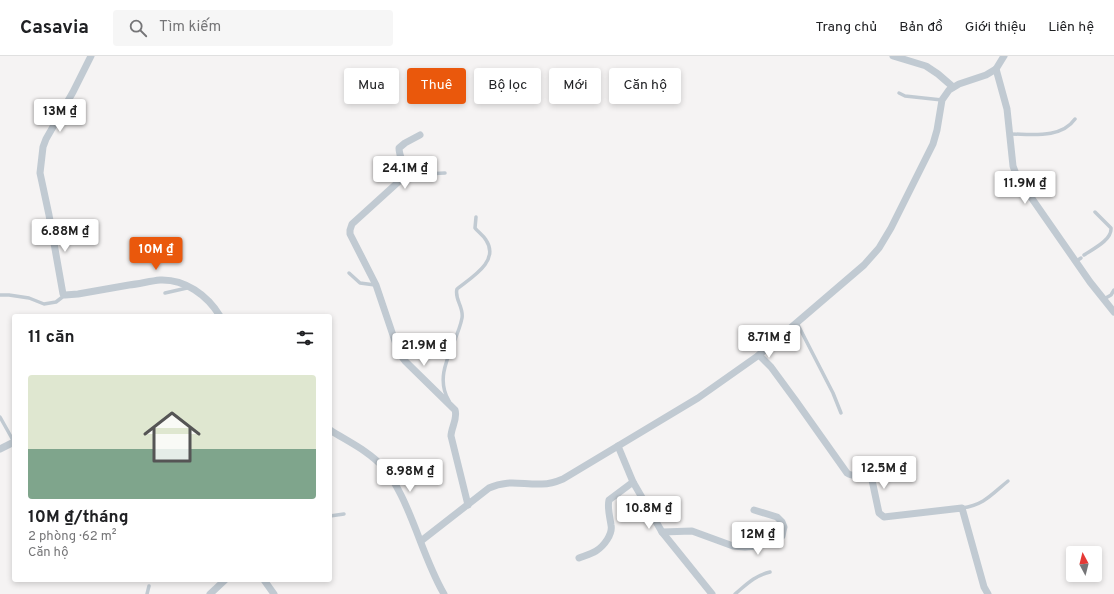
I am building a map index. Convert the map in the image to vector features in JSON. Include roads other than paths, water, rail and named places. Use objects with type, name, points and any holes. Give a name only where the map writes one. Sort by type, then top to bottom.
[{"type":"street","points":[[893,56],[926,66],[953,87]]},
{"type":"street","points":[[421,541],[489,488],[498,484],[507,482],[543,484],[554,483],[563,479],[698,398],[759,355],[864,265],[879,248],[891,228],[933,144],[942,100],[953,87],[986,75],[996,69],[1004,56]]},
{"type":"street","points":[[89,58],[43,147],[40,173],[50,218],[62,294],[65,295],[160,280],[176,281],[191,287],[204,297],[219,314]]},
{"type":"street","points":[[996,69],[1007,109],[1013,166],[1017,177],[1080,258],[1103,299],[1114,312]]},
{"type":"street","points":[[420,135],[405,142],[399,148],[399,154],[406,170],[406,175],[352,224],[350,227],[350,234],[376,285],[399,353],[405,361],[455,410],[456,417],[451,431],[451,436],[468,505]]},
{"type":"street","points":[[759,355],[771,367],[788,389],[847,473],[851,476],[866,476],[872,480],[879,513],[882,516],[962,508],[984,587],[988,594]]},
{"type":"street","points":[[332,431],[372,457],[383,467],[393,480],[444,594]]},
{"type":"street","points":[[0,449],[12,443]]},
{"type":"street","points":[[618,446],[633,482],[662,532],[712,594]]},
{"type":"street","points":[[579,558],[598,550],[610,534],[612,527],[608,504],[609,500],[633,482]]},
{"type":"street","points":[[662,532],[692,531],[733,546],[745,547],[757,546],[778,540],[784,531],[782,522],[777,517],[754,510]]},
{"type":"street","points":[[210,594],[222,582]]},
{"type":"street","points":[[265,582],[274,594]]},
{"type":"lane","points":[[899,94],[942,100]]},
{"type":"lane","points":[[1010,134],[1055,132],[1069,127],[1075,119]]},
{"type":"lane","points":[[406,175],[445,173]]},
{"type":"lane","points":[[1080,258],[1107,238],[1111,233],[1111,228],[1095,212]]},
{"type":"lane","points":[[455,410],[445,395],[443,382],[445,369],[460,331],[463,312],[456,294],[457,289],[484,266],[489,259],[490,248],[486,239],[475,228],[476,217]]},
{"type":"lane","points":[[349,273],[360,284],[376,285]]},
{"type":"lane","points":[[165,293],[191,287]]},
{"type":"lane","points":[[1103,299],[1111,295],[1114,290]]},
{"type":"lane","points":[[0,295],[29,298],[44,304],[56,302],[65,295]]},
{"type":"lane","points":[[797,323],[834,393],[841,413]]},
{"type":"lane","points":[[0,417],[12,438]]},
{"type":"lane","points":[[962,508],[981,503],[1008,481]]},
{"type":"lane","points":[[332,516],[344,514]]},
{"type":"lane","points":[[735,594],[754,578],[770,572]]},
{"type":"lane","points":[[147,594],[149,586]]}]
